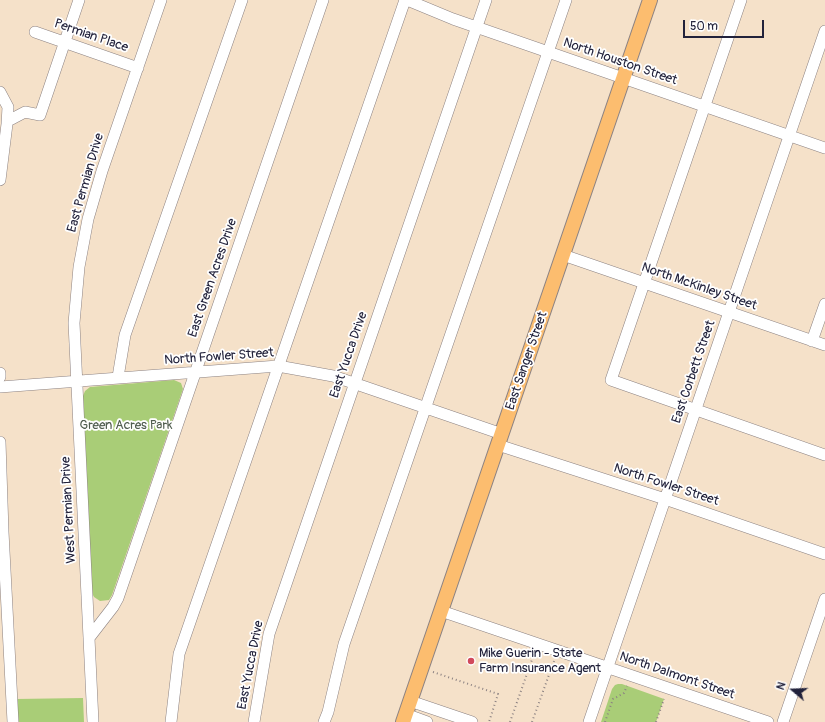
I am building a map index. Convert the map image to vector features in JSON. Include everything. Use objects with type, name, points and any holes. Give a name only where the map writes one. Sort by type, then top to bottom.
[{"type":"main road","name":"East Sanger Street","points":[[403,720],[650,0]]},
{"type":"main road","points":[[403,720],[425,637],[434,630]]},
{"type":"street","points":[[8,121],[25,112],[40,115],[79,0]]},
{"type":"street","name":"East Permian Drive","points":[[76,381],[74,322],[83,242],[102,172],[162,0]]},
{"type":"street","points":[[118,377],[126,335],[242,0]]},
{"type":"street","name":"East Green Acres Drive","points":[[89,638],[113,607],[118,598],[323,0]]},
{"type":"street","points":[[171,722],[179,654],[406,0]]},
{"type":"street","name":"North Houston Street","points":[[406,0],[433,12],[825,148]]},
{"type":"street","name":"East Yucca Drive","points":[[254,722],[269,634],[486,0]]},
{"type":"street","points":[[324,722],[328,712],[344,644],[566,0]]},
{"type":"street","points":[[741,0],[611,380],[825,455]]},
{"type":"street","name":"East Corbett Street","points":[[588,722],[730,312],[825,31]]},
{"type":"street","name":"Permian Place","points":[[35,32],[138,68]]},
{"type":"street","points":[[0,92],[8,107],[8,121],[0,180]]},
{"type":"street","name":"North McKinley Street","points":[[563,255],[825,345]]},
{"type":"street","points":[[812,340],[825,304]]},
{"type":"street","name":"North Fowler Street","points":[[0,386],[278,366],[333,376],[425,408],[500,440],[825,554]]},
{"type":"street","name":"West Permian Drive","points":[[76,381],[89,638]]},
{"type":"street","points":[[0,442],[13,722]]},
{"type":"street","points":[[783,722],[825,600]]},
{"type":"street","name":"North Dalmont Street","points":[[441,611],[768,722]]},
{"type":"street","points":[[89,638],[93,722]]},
{"type":"street","points":[[410,701],[472,722]]},
{"type":"street","points":[[403,720],[427,722]]},
{"type":"path","points":[[510,722],[534,654],[540,656]]},
{"type":"path","points":[[532,722],[554,661],[559,663]]},
{"type":"path","points":[[433,672],[498,694],[489,722]]},
{"type":"path","points":[[605,722],[613,699],[624,693],[627,686]]},
{"type":"path","points":[[656,722],[664,699]]},
{"type":"green space","name":"Green Acres Park","points":[[174,380],[181,383],[183,389],[112,595],[109,600],[100,601],[94,597],[91,591],[83,396],[85,391],[90,387]]},
{"type":"green space","points":[[618,684],[622,684],[664,699],[656,722],[601,722],[612,689]]},
{"type":"green space","points":[[83,698],[84,722],[18,722],[16,699]]},
{"type":"place","name":"Mike Guerin - State Farm Insurance Agent","points":[[471,661]]}]
